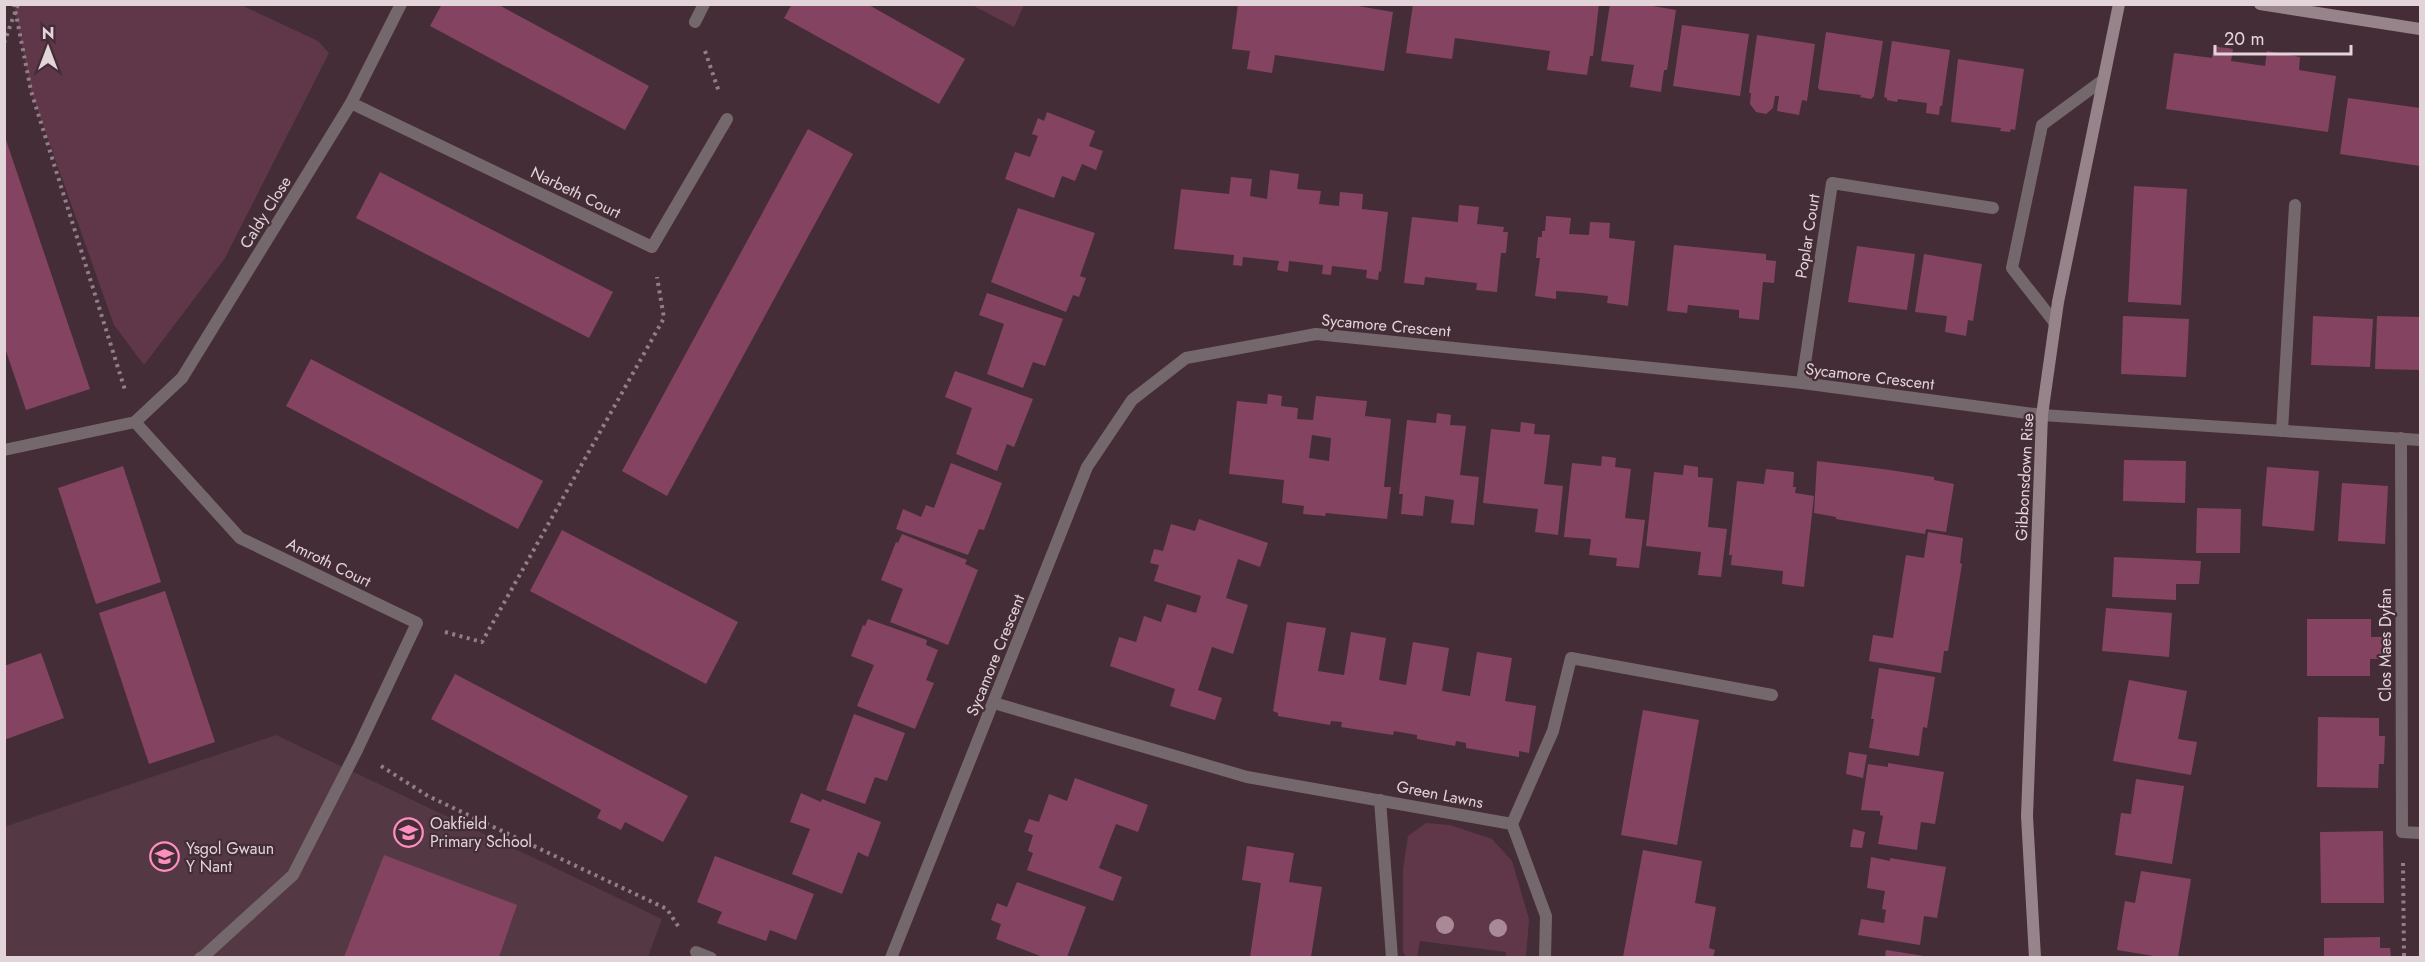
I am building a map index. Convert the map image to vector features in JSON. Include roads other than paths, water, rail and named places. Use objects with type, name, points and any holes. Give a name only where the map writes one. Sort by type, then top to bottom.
[{"type":"street","name":"Caldy Close","points":[[135,422],[182,378],[351,103],[402,4]]},
{"type":"street","points":[[695,22],[704,4]]},
{"type":"street","name":"Gibbonsdown Rise","points":[[2035,957],[2027,816],[2042,415],[2055,323],[2119,4]]},
{"type":"street","points":[[2260,4],[2313,8],[2421,29]]},
{"type":"street","points":[[2055,323],[2012,268],[2042,125],[2103,80]]},
{"type":"street","name":"Narbeth Court","points":[[351,103],[652,247],[728,118]]},
{"type":"street","name":"Poplar Court","points":[[1802,384],[1832,183],[1993,208]]},
{"type":"street","points":[[2282,431],[2295,205]]},
{"type":"street","name":"Sycamore Crescent","points":[[891,957],[1087,467],[1132,399],[1186,358],[1316,334],[1802,384],[2042,415]]},
{"type":"street","points":[[2042,415],[2421,440]]},
{"type":"street","points":[[5,451],[135,422]]},
{"type":"street","name":"Amroth Court","points":[[135,422],[240,538],[417,623],[357,750],[293,875],[204,956],[200,957]]},
{"type":"street","name":"Clos Maes Dyfan","points":[[2401,438],[2402,832],[2421,833]]},
{"type":"street","points":[[1545,957],[1546,916],[1512,824],[1553,731],[1571,658],[1772,695]]},
{"type":"street","name":"Green Lawns","points":[[994,703],[1247,777],[1512,824]]},
{"type":"street","points":[[1380,800],[1392,957]]},
{"type":"street","points":[[696,952],[711,957]]},
{"type":"place","name":"Oakfield Primary School","points":[[409,832]]},
{"type":"place","name":"Ysgol Gwaun Y Nant","points":[[165,857]]}]
